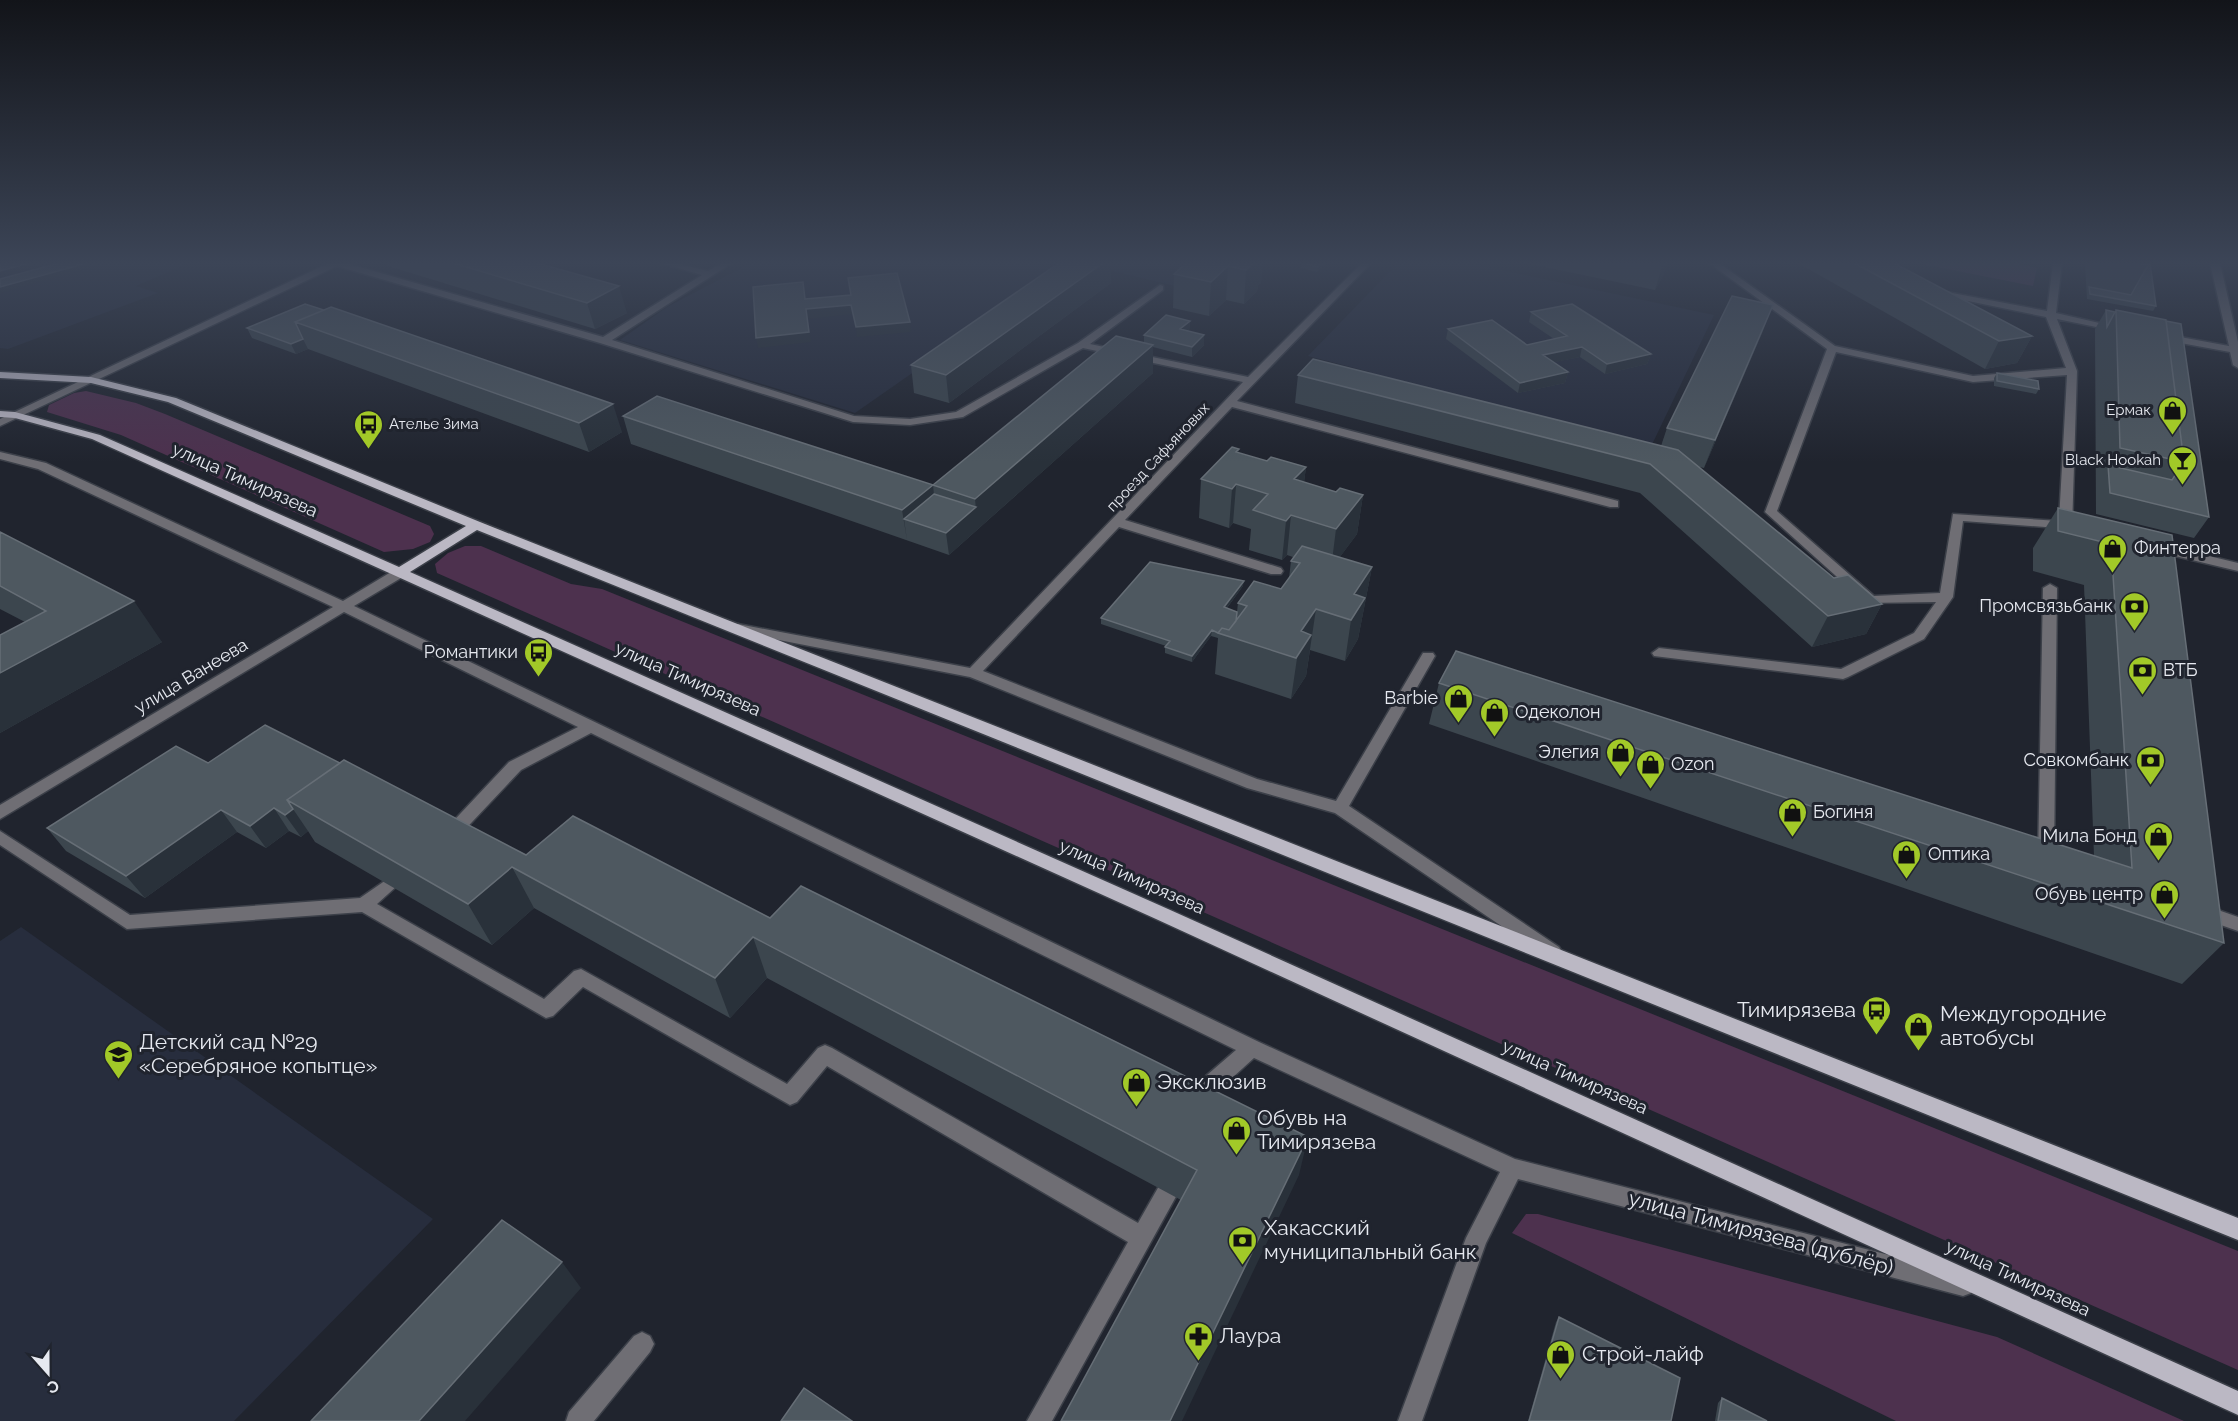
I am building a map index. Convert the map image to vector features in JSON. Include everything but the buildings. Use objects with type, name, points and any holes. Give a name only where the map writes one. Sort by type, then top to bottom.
[{"type":"main road","points":[[0,375],[91,380],[172,400],[476,525],[2238,1229]]},
{"type":"main road","name":"улица Тимирязева","points":[[0,414],[15,415],[96,437],[401,572],[2009,1297],[2238,1403]]},
{"type":"main road","points":[[401,572],[476,525]]},
{"type":"street","points":[[0,423],[197,329]]},
{"type":"street","points":[[564,329],[853,419],[910,422],[959,415],[1082,345],[1103,329]]},
{"type":"street","points":[[604,341],[622,329]]},
{"type":"street","name":"проезд Сафьяновых","points":[[973,673],[1302,329]]},
{"type":"street","points":[[1806,329],[1832,348],[1973,379],[2072,371]]},
{"type":"street","points":[[1659,654],[1843,674],[1919,636],[1946,597],[1957,517],[2070,526],[2072,371],[2056,329]]},
{"type":"street","points":[[2119,329],[2128,331]]},
{"type":"street","points":[[2229,329],[2238,366]]},
{"type":"street","points":[[2150,335],[2234,350]]},
{"type":"street","points":[[1082,345],[1251,381]]},
{"type":"street","points":[[1832,348],[1772,512],[1871,600],[1946,597]]},
{"type":"street","points":[[1230,403],[1614,504]]},
{"type":"street","name":"улица Тимирязева (дублёр)","points":[[0,455],[42,466],[344,606],[1252,1048],[1513,1168],[2009,1297]]},
{"type":"street","points":[[1117,522],[1276,571]]},
{"type":"street","points":[[2145,544],[2238,567]]},
{"type":"street","name":"улица Ванеева","points":[[0,813],[401,572]]},
{"type":"street","points":[[2050,588],[2041,858],[2065,866]]},
{"type":"street","points":[[732,627],[973,673],[1253,784],[1340,808],[1566,960]]},
{"type":"street","points":[[1340,808],[1428,656]]},
{"type":"street","points":[[444,842],[515,766],[590,727]]},
{"type":"street","points":[[0,837],[127,922],[364,905],[546,1010],[581,977],[790,1096],[825,1054],[1142,1238]]},
{"type":"street","points":[[364,905],[389,885]]},
{"type":"street","points":[[2185,906],[2238,924]]},
{"type":"street","points":[[1199,1121],[1185,1108],[1252,1048]]},
{"type":"street","points":[[1410,1421],[1477,1238],[1513,1168]]},
{"type":"street","points":[[1039,1421],[1167,1193]]},
{"type":"street","points":[[578,1421],[642,1344]]},
{"type":"shaded area","points":[[0,329],[61,329],[8,349],[0,348]]},
{"type":"shaded area","points":[[635,329],[975,329],[855,413],[620,340]]},
{"type":"shaded area","points":[[1334,329],[1707,329],[1647,455],[1361,383],[1370,372],[1308,356]]},
{"type":"shaded area","points":[[86,391],[136,403],[165,414],[430,526],[434,534],[430,542],[413,549],[384,552],[121,435],[47,412],[49,405],[74,393]]},
{"type":"shaded area","points":[[465,546],[481,546],[571,584],[602,589],[2238,1251],[2238,1370],[437,573],[435,564],[448,553]]},
{"type":"shaded area","name":"Детский сад №29 «Серебряное копытце»","points":[[21,927],[433,1219],[234,1421],[0,1421],[0,941]]},
{"type":"shaded area","points":[[1526,1214],[1538,1214],[1997,1337],[2184,1421],[1896,1421],[1512,1233]]},
{"type":"place","name":"Ермак","points":[[2172,436]]},
{"type":"place","name":"Ателье Зима","points":[[368,450]]},
{"type":"place","name":"Black Hookah","points":[[2182,486]]},
{"type":"place","name":"Финтерра","points":[[2113,574]]},
{"type":"place","name":"Промсвязьбанк","points":[[2134,632]]},
{"type":"place","name":"Романтики","points":[[539,678]]},
{"type":"place","name":"ВТБ","points":[[2142,696]]},
{"type":"place","name":"Barbie","points":[[1459,724]]},
{"type":"place","name":"Одеколон","points":[[1494,738]]},
{"type":"place","name":"Элегия","points":[[1620,778]]},
{"type":"place","name":"Совкомбанк","points":[[2150,786]]},
{"type":"place","name":"Ozon","points":[[1650,790]]},
{"type":"place","name":"Богиня","points":[[1792,838]]},
{"type":"place","name":"Мила Бонд","points":[[2158,862]]},
{"type":"place","name":"Оптика","points":[[1907,880]]},
{"type":"place","name":"Обувь центр","points":[[2164,920]]},
{"type":"place","name":"Тимирязева","points":[[1877,1036]]},
{"type":"place","name":"Междугородние автобусы","points":[[1919,1052]]},
{"type":"place","name":"Детский сад №29 «Серебряное копытце»","points":[[118,1080]]},
{"type":"place","name":"Эксклюзив","points":[[1136,1108]]},
{"type":"place","name":"Обувь на Тимирязева","points":[[1236,1156]]},
{"type":"place","name":"Хакасский муниципальный банк","points":[[1243,1266]]},
{"type":"place","name":"Лаура","points":[[1198,1362]]},
{"type":"place","name":"Строй-лайф","points":[[1561,1380]]}]
